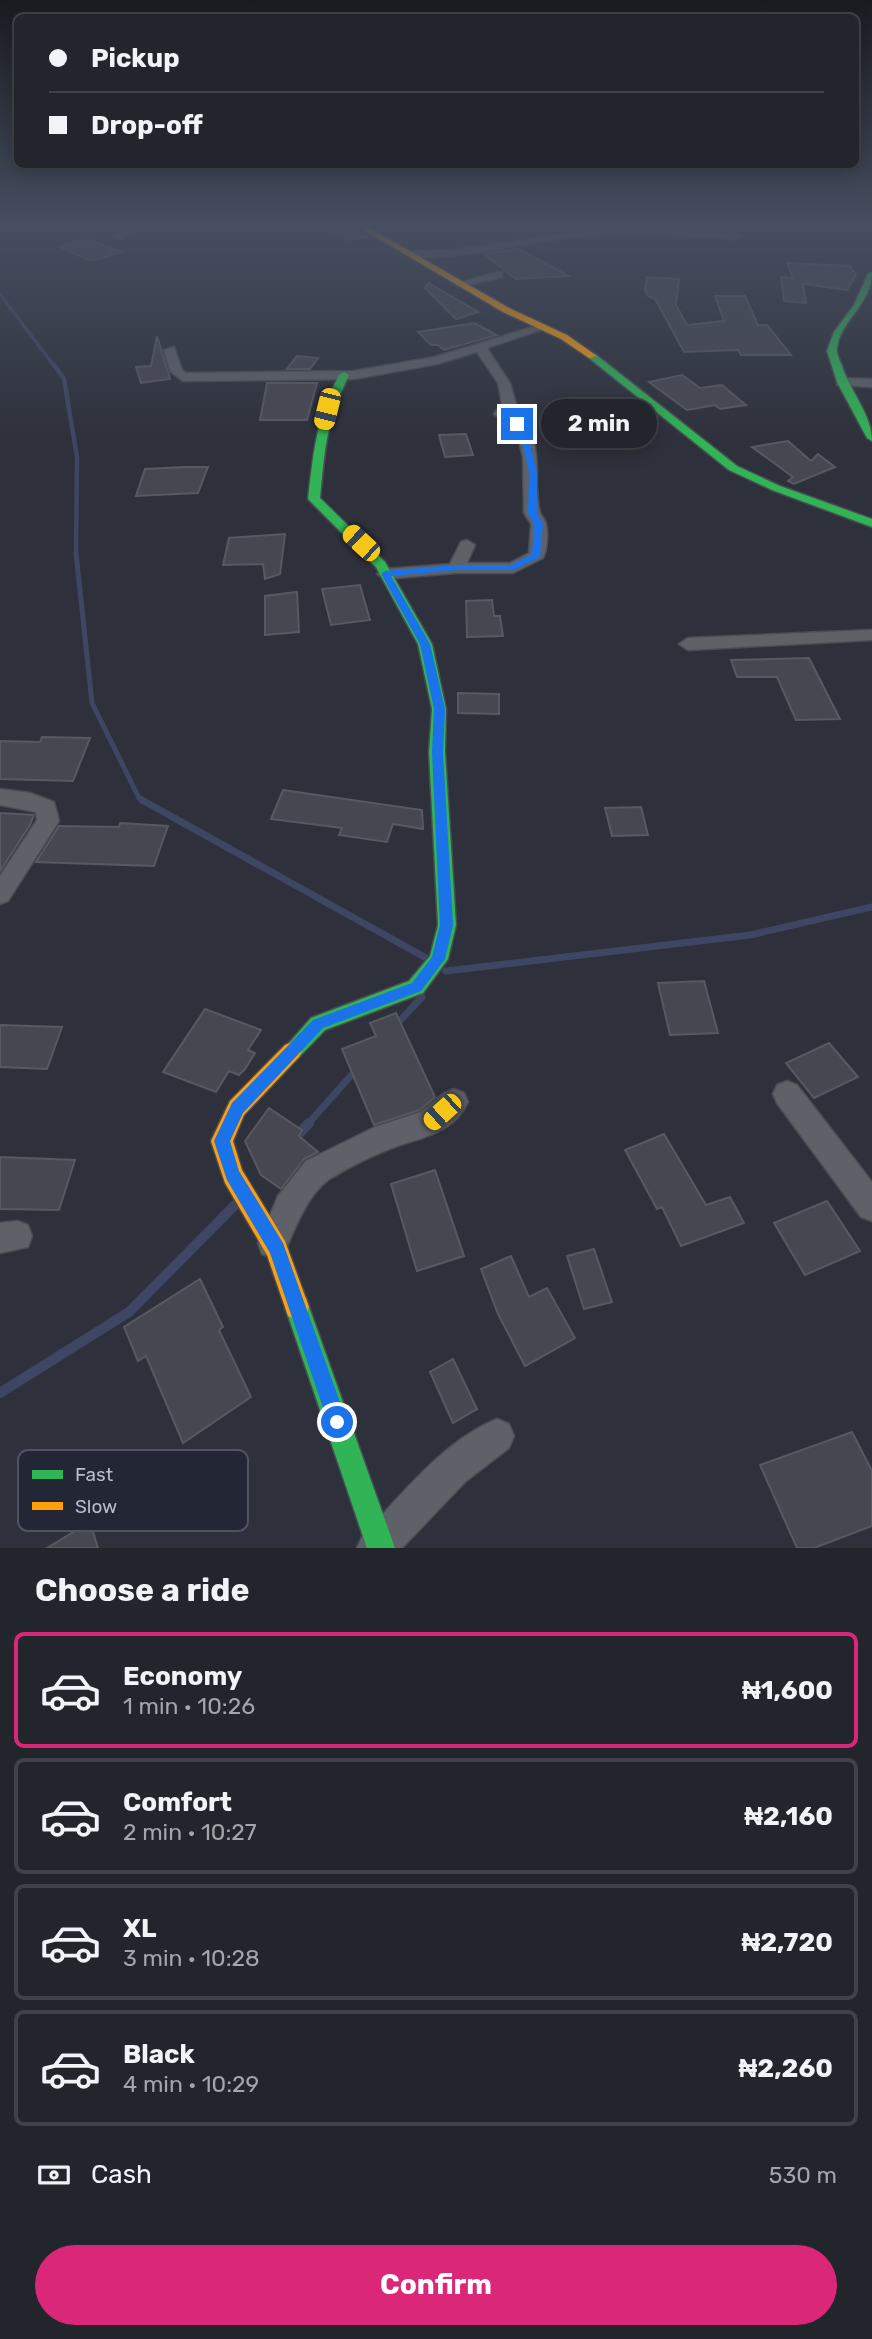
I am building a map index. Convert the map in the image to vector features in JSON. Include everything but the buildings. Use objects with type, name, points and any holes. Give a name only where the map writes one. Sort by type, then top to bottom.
[{"type":"street","points":[[480,295],[543,327],[602,362],[733,468],[776,488],[872,523]]},
{"type":"street","points":[[862,295],[838,332],[832,351],[842,382],[872,438]]},
{"type":"street","points":[[170,350],[176,371],[183,377],[344,375],[437,360],[543,327]]},
{"type":"street","points":[[385,574],[456,568],[513,568],[537,555],[539,524],[533,513],[533,473],[526,440],[517,424],[501,414],[509,404],[504,383],[480,347]]},
{"type":"street","points":[[344,375],[338,393],[327,409],[314,480],[314,499],[361,543],[385,574],[425,644],[439,709],[437,752],[447,925],[439,959],[416,987],[318,1024],[237,1108],[222,1141],[233,1175],[273,1243],[379,1547],[453,1468],[497,1436]]},
{"type":"street","points":[[842,382],[872,383]]},
{"type":"street","points":[[456,568],[467,545]]},
{"type":"street","points":[[688,644],[872,635]]},
{"type":"street","points":[[0,797],[30,801],[46,808],[48,821],[0,895]]},
{"type":"street","points":[[787,1094],[872,1206]]},
{"type":"street","points":[[273,1243],[289,1207],[316,1171],[385,1138],[430,1123],[454,1102]]},
{"type":"waterway","points":[[1,295],[55,367]]},
{"type":"waterway","points":[[54,365],[64,379],[77,457],[76,553]]},
{"type":"waterway","points":[[76,553],[92,703],[139,798],[145,801]]},
{"type":"waterway","points":[[142,800],[428,959]]},
{"type":"waterway","points":[[446,971],[750,935],[872,907]]},
{"type":"waterway","points":[[396,1025],[422,997]]},
{"type":"waterway","points":[[307,1125],[356,1070]]},
{"type":"waterway","points":[[298,1135],[309,1123]]},
{"type":"waterway","points":[[0,1393],[129,1312],[235,1205]]},
{"type":"traffic: fast","points":[[862,295],[838,332],[832,351],[842,382],[872,438]]},
{"type":"traffic: fast","points":[[592,356],[733,468],[776,488],[872,523]]},
{"type":"traffic: fast","points":[[292,1051],[318,1024],[416,987],[439,959],[447,925],[437,752],[439,709],[425,644],[381,565],[314,499],[321,432],[329,405],[344,375]]},
{"type":"traffic: fast","points":[[297,1307],[381,1548]]},
{"type":"traffic: slow","points":[[481,295],[564,337],[592,356]]},
{"type":"traffic: slow","points":[[292,1051],[237,1108],[222,1141],[233,1175],[277,1249],[297,1307]]},
{"type":"route","points":[[337,1422],[277,1249],[233,1175],[222,1141],[237,1108],[318,1024],[416,987],[439,959],[447,925],[437,752],[439,709],[425,644],[385,574],[456,568],[513,568],[537,555],[539,524],[533,513],[533,473],[526,440],[517,424]]}]
